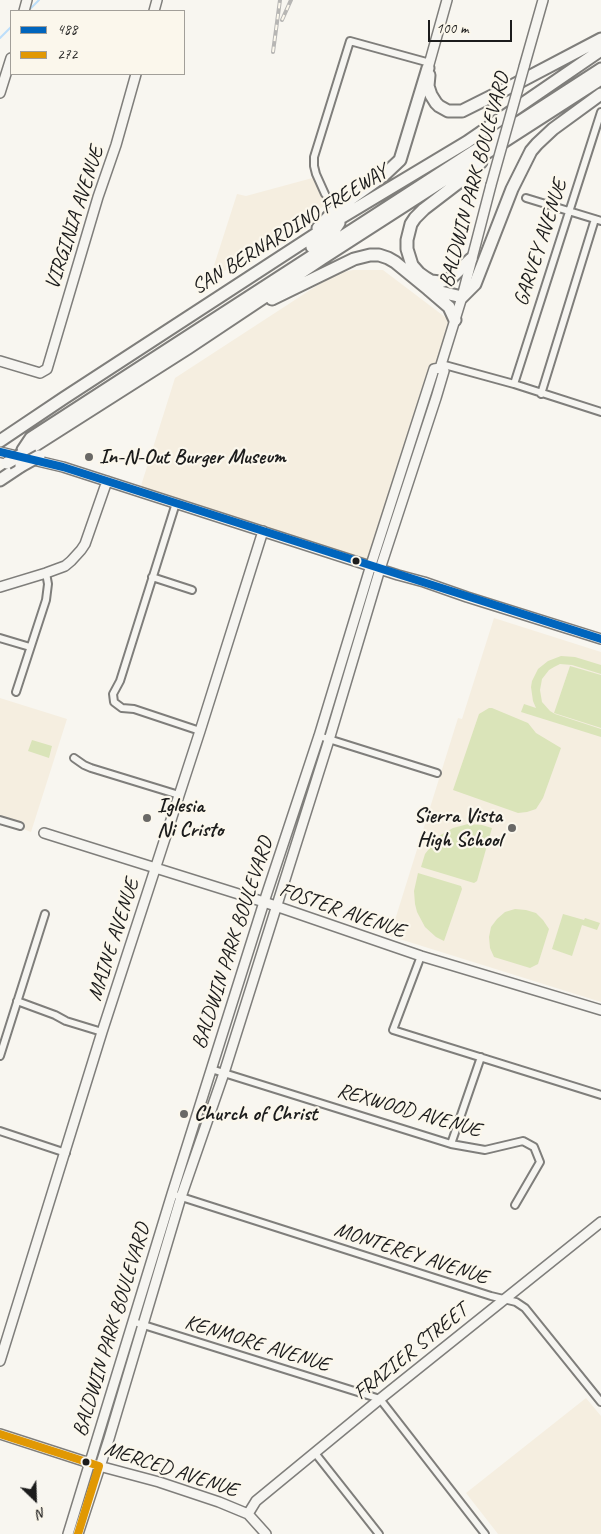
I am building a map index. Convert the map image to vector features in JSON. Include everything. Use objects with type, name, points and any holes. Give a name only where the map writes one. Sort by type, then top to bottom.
[{"type":"highway","points":[[429,65],[428,86],[433,100],[448,111],[462,111],[601,39]]},
{"type":"highway","name":"SAN BERNARDINO FREEWAY","points":[[4,466],[49,436],[304,243],[342,217],[466,142],[601,50]]},
{"type":"highway","points":[[588,59],[601,56]]},
{"type":"highway","points":[[304,243],[335,210],[383,176],[400,160],[429,65]]},
{"type":"highway","points":[[2,447],[189,331],[601,69]]},
{"type":"highway","name":"SAN BERNARDINO FREEWAY","points":[[2,447],[64,398],[189,331],[239,315],[323,258],[601,79]]},
{"type":"highway","points":[[428,289],[462,297],[475,284],[512,189],[531,151],[553,128],[601,94]]},
{"type":"highway","points":[[471,259],[456,275],[447,280],[435,281],[426,278],[412,265],[407,249],[408,233],[410,224],[424,209],[471,174],[490,152]]},
{"type":"highway","points":[[0,480],[23,455],[31,438],[331,234],[342,217]]},
{"type":"highway","points":[[239,315],[308,283],[347,262],[370,255],[388,258],[402,267],[449,307],[455,320]]},
{"type":"highway","points":[[0,432],[64,398]]},
{"type":"highway","points":[[23,455],[39,456],[49,436]]},
{"type":"main road","points":[[429,65],[447,0]]},
{"type":"main road","name":"BALDWIN PARK BOULEVARD","points":[[68,1534],[172,1194],[318,736],[370,565],[434,369],[440,366],[455,320],[543,0]]},
{"type":"main road","points":[[0,93],[10,61]]},
{"type":"main road","name":"VIRGINIA AVENUE","points":[[0,361],[40,373],[47,369],[136,75]]},
{"type":"main road","name":"BALDWIN PARK BOULEVARD","points":[[78,1534],[181,1197],[224,1073],[329,740],[380,569],[444,371],[440,366]]},
{"type":"main road","points":[[2,447],[601,639]]},
{"type":"main road","points":[[405,493],[403,486],[406,457]]},
{"type":"main road","points":[[0,587],[46,573],[65,566],[71,561],[82,550],[107,481]]},
{"type":"main road","name":"MAINE AVENUE","points":[[0,1360],[66,1153],[102,1032],[200,731],[262,531]]},
{"type":"main road","name":"FOSTER AVENUE","points":[[44,833],[264,902],[421,956],[601,1010]]},
{"type":"main road","name":"FRAZIER STREET","points":[[248,1514],[256,1501],[601,1222]]},
{"type":"main road","name":"MERCED AVENUE","points":[[0,1434],[219,1502],[248,1514],[266,1534]]},
{"type":"street","points":[[325,194],[316,174],[314,157],[350,41],[429,65]]},
{"type":"street","name":"GARVEY AVENUE","points":[[514,384],[601,112]]},
{"type":"street","points":[[526,198],[598,220],[541,394]]},
{"type":"street","points":[[440,366],[514,384],[601,412]]},
{"type":"street","points":[[176,503],[120,680],[113,694],[114,702],[122,708],[200,731]]},
{"type":"street","points":[[16,692],[46,600],[48,584],[46,573]]},
{"type":"street","points":[[152,577],[192,590]]},
{"type":"street","points":[[0,638],[30,647]]},
{"type":"street","points":[[318,736],[437,773]]},
{"type":"street","points":[[74,758],[91,768],[179,795]]},
{"type":"street","points":[[0,820],[20,826]]},
{"type":"street","points":[[0,1056],[45,914]]},
{"type":"street","points":[[421,956],[393,1030],[601,1096]]},
{"type":"street","points":[[18,1001],[66,1021],[102,1032]]},
{"type":"street","points":[[451,1144],[482,1057]]},
{"type":"street","name":"REXWOOD AVENUE","points":[[211,1069],[451,1144],[485,1150],[523,1141],[534,1147],[540,1162],[515,1205]]},
{"type":"street","points":[[0,1131],[66,1153]]},
{"type":"street","name":"MONTEREY AVENUE","points":[[172,1194],[516,1302],[525,1308],[601,1402]]},
{"type":"street","name":"KENMORE AVENUE","points":[[134,1322],[380,1399]]},
{"type":"street","points":[[380,1399],[485,1534]]},
{"type":"street","points":[[315,1453],[379,1534]]},
{"type":"shaded area","points":[[316,177],[330,202],[209,281],[237,194],[246,196]]},
{"type":"shaded area","points":[[353,270],[383,270],[449,320],[417,456],[380,569],[139,492],[175,378],[324,281],[339,273]]},
{"type":"shaded area","name":"Sierra Vista High School","points":[[494,618],[601,652],[601,1002],[390,936],[458,718],[462,719]]},
{"type":"shaded area","points":[[0,698],[67,719],[31,832],[0,820]]},
{"type":"shaded area","points":[[586,1398],[601,1416],[601,1534],[498,1534],[466,1493]]},
{"type":"green space","points":[[561,656],[575,657],[601,665],[601,674],[572,665],[560,664],[549,670],[542,679],[540,690],[542,702],[555,714],[601,729],[601,737],[521,712],[524,704],[536,708],[531,687],[538,669],[548,661]]},
{"type":"green space","points":[[570,666],[601,675],[601,728],[554,713]]},
{"type":"green space","points":[[489,708],[528,723],[536,733],[561,748],[543,798],[536,809],[518,813],[453,790],[479,714]]},
{"type":"green space","points":[[32,740],[52,746],[49,758],[28,751]]},
{"type":"green space","points":[[468,824],[492,828],[477,881],[474,883],[421,867],[425,854],[439,836],[453,828]]},
{"type":"green space","points":[[418,873],[461,886],[462,889],[444,941],[436,937],[425,927],[417,912],[414,891]]},
{"type":"green space","points":[[515,909],[536,913],[549,929],[538,964],[530,968],[494,957],[490,948],[489,937],[491,927],[505,912]]},
{"type":"green space","points":[[563,914],[600,923],[597,930],[582,925],[572,956],[552,949]]},
{"type":"waterway","points":[[29,10],[39,0]]},
{"type":"waterway","points":[[0,38],[10,28]]},
{"type":"railway","points":[[273,52],[280,0]]},
{"type":"railway","points":[[282,20],[291,0]]},
{"type":"transit line","name":"488","points":[[0,452],[63,467],[601,639]]},
{"type":"transit line","name":"272","points":[[0,1434],[99,1466],[78,1534]]},
{"type":"place","name":"In-N-Out Burger Museum","points":[[89,457]]},
{"type":"place","name":"Iglesia Ni Cristo","points":[[147,818]]},
{"type":"place","name":"Sierra Vista High School","points":[[512,828]]},
{"type":"place","name":"Church of Christ","points":[[184,1114]]}]
